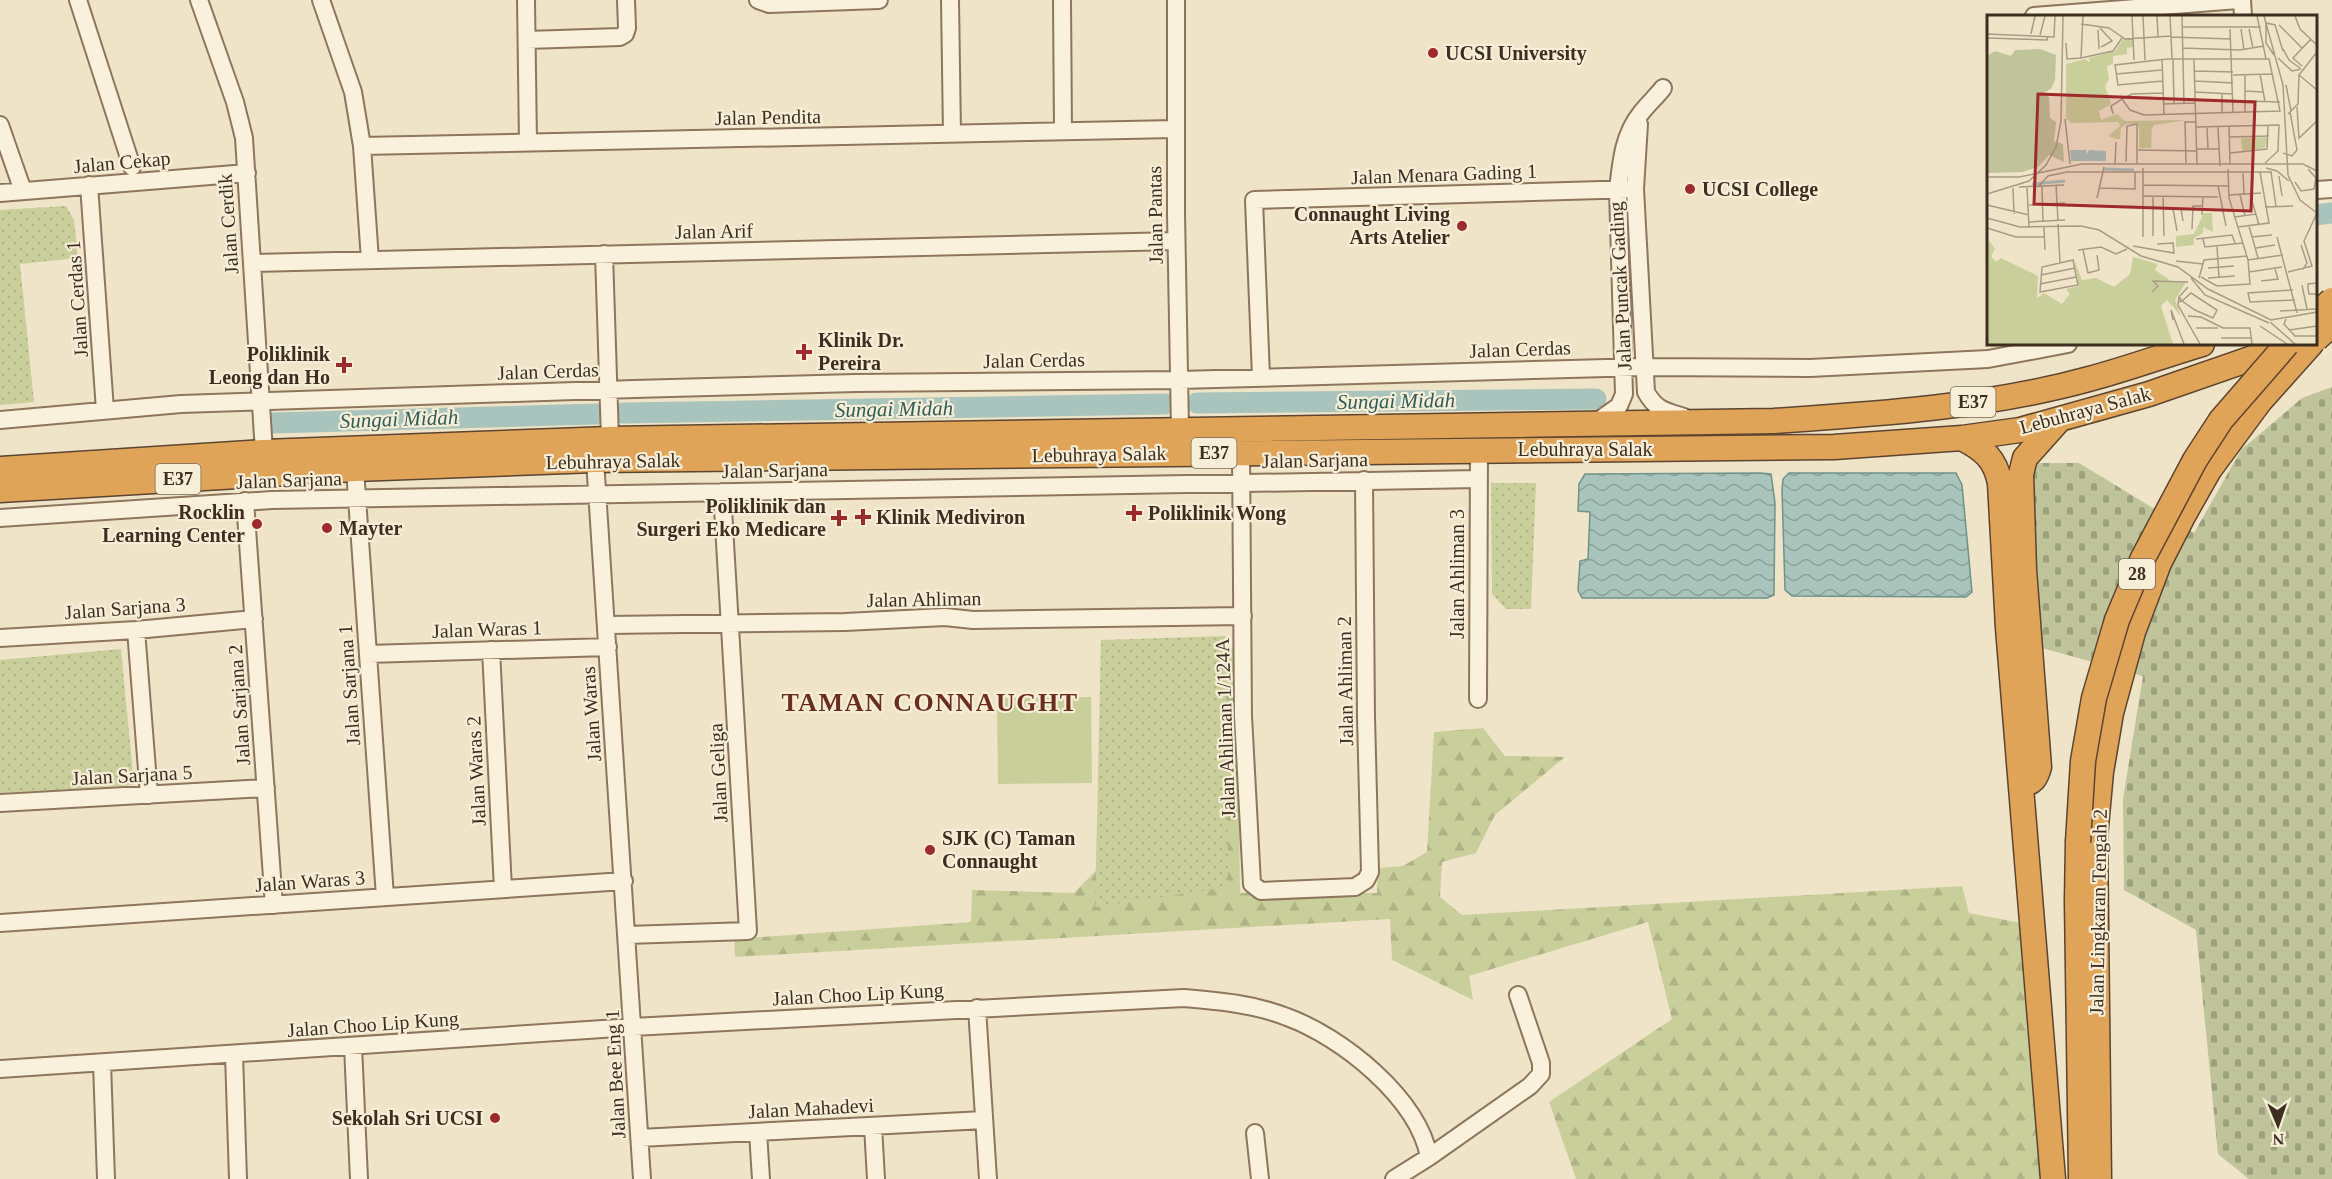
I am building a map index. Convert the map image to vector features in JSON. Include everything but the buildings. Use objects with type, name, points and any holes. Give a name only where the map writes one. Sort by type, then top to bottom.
[{"type":"highway","points":[[2317,307],[2332,301]]},
{"type":"highway","points":[[2317,314],[2332,301]]},
{"type":"highway","points":[[2317,336],[2332,324]]},
{"type":"highway","points":[[2317,337],[2332,330]]},
{"type":"highway","name":"Lebuhraya Salak","points":[[0,469],[264,452],[610,439],[1774,421],[1855,416],[2013,396],[2090,379],[2199,345]]},
{"type":"highway","name":"Jalan Lingkaran Tengah 2","points":[[2099,1179],[2083,761],[2094,698],[2117,620],[2143,558],[2195,460],[2221,420],[2286,345]]},
{"type":"highway","name":"Lebuhraya Salak","points":[[0,490],[355,469],[595,460],[1834,447],[1962,438],[2020,430],[2149,394],[2290,345]]},
{"type":"highway","name":"Jalan Lingkaran Tengah 2","points":[[2081,1179],[2077,901],[2111,713],[2133,632],[2159,563],[2209,470],[2260,401],[2310,345]]},
{"type":"highway","points":[[2021,785],[2030,783],[2039,767],[2024,570],[2021,474],[2025,458],[2059,420]]},
{"type":"highway","points":[[1962,438],[1987,453],[1998,471],[2000,483],[2008,628],[2053,1179]]},
{"type":"street","points":[[78,0],[132,167]]},
{"type":"street","name":"Jalan Cerdik","points":[[199,0],[235,102],[244,138],[264,452]]},
{"type":"street","points":[[321,0],[352,92],[362,146],[370,260]]},
{"type":"street","points":[[526,0],[528,143]]},
{"type":"street","points":[[527,40],[625,34],[627,28],[626,0]]},
{"type":"street","points":[[758,0],[769,4],[879,0]]},
{"type":"street","points":[[950,0],[952,134]]},
{"type":"street","points":[[1062,0],[1063,131]]},
{"type":"street","name":"Jalan Pantas","points":[[1176,0],[1176,241],[1180,429]]},
{"type":"street","points":[[2042,15],[2240,0],[2243,15]]},
{"type":"street","name":"Jalan Puncak Gading","points":[[1595,423],[1619,406],[1624,394],[1618,190],[1621,158],[1639,114],[1663,88]]},
{"type":"street","name":"Jalan Puncak Gading","points":[[1639,114],[1635,189],[1646,392],[1653,405],[1663,411],[1698,422]]},
{"type":"street","points":[[0,125],[23,191]]},
{"type":"street","name":"Jalan Pendita","points":[[362,146],[1175,129]]},
{"type":"street","name":"Jalan Cekap","points":[[0,193],[247,173]]},
{"type":"street","name":"Jalan Cerdas 1","points":[[89,185],[105,410]]},
{"type":"street","name":"Jalan Menara Gading 1","points":[[1261,377],[1254,200],[1635,189]]},
{"type":"street","points":[[2317,190],[2332,189]]},
{"type":"street","name":"Jalan Arif","points":[[252,263],[1176,241]]},
{"type":"street","points":[[604,254],[610,439]]},
{"type":"street","name":"Jalan Cerdas","points":[[0,420],[105,410],[260,401],[296,402],[609,390],[856,383],[1179,380],[1643,367],[1810,368],[1988,359],[2063,345]]},
{"type":"street","name":"Jalan Ahliman 3","points":[[1478,699],[1479,450]]},
{"type":"street","name":"Jalan Ahliman 1/124A","points":[[1241,452],[1244,716],[1252,884],[1261,891],[1355,887],[1365,880]]},
{"type":"street","name":"Jalan Waras","points":[[595,460],[629,966]]},
{"type":"street","name":"Jalan Sarjana 1","points":[[355,469],[385,897]]},
{"type":"street","name":"Jalan Sarjana","points":[[0,518],[245,501],[1479,478]]},
{"type":"street","name":"Jalan Ahliman 2","points":[[1364,480],[1370,872],[1365,880]]},
{"type":"street","name":"Jalan Geliga","points":[[627,935],[748,931],[722,492]]},
{"type":"street","name":"Jalan Sarjana 2","points":[[245,501],[274,905]]},
{"type":"street","name":"Jalan Ahliman","points":[[606,625],[945,617],[973,620],[1243,616]]},
{"type":"street","name":"Jalan Sarjana 3","points":[[0,638],[136,630],[254,619]]},
{"type":"street","points":[[136,630],[149,795]]},
{"type":"street","name":"Jalan Waras 1","points":[[368,654],[608,647]]},
{"type":"street","name":"Jalan Waras 2","points":[[491,650],[503,889]]},
{"type":"street","name":"Jalan Sarjana 5","points":[[0,803],[266,788]]},
{"type":"street","name":"Jalan Waras 3","points":[[0,923],[624,881]]},
{"type":"street","name":"Jalan Bee Eng 1","points":[[629,966],[642,1179]]},
{"type":"street","points":[[1394,1179],[1530,1086],[1540,1074],[1541,1063],[1518,995]]},
{"type":"street","name":"Jalan Choo Lip Kung","points":[[0,1069],[633,1027],[1184,998],[1235,1003],[1288,1017],[1335,1041],[1382,1078],[1419,1126],[1426,1141],[1429,1157]]},
{"type":"street","points":[[977,1008],[988,1179]]},
{"type":"street","points":[[353,1046],[359,1179]]},
{"type":"street","points":[[234,1054],[238,1179]]},
{"type":"street","points":[[102,1063],[106,1179]]},
{"type":"street","name":"Jalan Mahadevi","points":[[640,1138],[984,1120]]},
{"type":"street","points":[[873,1126],[876,1179]]},
{"type":"street","points":[[758,1132],[761,1179]]},
{"type":"street","points":[[1255,1133],[1260,1179]]},
{"type":"green space","points":[[66,206],[74,220],[78,258],[20,264],[34,402],[0,405],[0,210]]},
{"type":"green space","points":[[2332,387],[2332,1179],[2249,1179],[2218,1154],[2196,930],[2124,890],[2123,799],[2143,676],[2042,648],[2029,463],[2079,463],[2194,533],[2241,450],[2302,398]]},
{"type":"green space","points":[[1491,483],[1536,483],[1531,609],[1506,609],[1492,594]]},
{"type":"green space","points":[[1226,636],[1228,887],[1095,907],[1101,640]]},
{"type":"green space","points":[[1237,647],[1240,893],[1377,893],[1378,868],[1403,866],[1427,852],[1434,732],[1483,728],[1505,756],[1565,757],[1495,815],[1476,853],[1442,862],[1440,897],[1462,915],[1962,886],[1969,913],[2021,923],[2042,1179],[1576,1179],[1549,1102],[1672,1019],[1648,922],[1469,976],[1473,1000],[1392,960],[1390,919],[735,957],[734,939],[971,922],[972,890],[1074,893],[1106,860],[1211,651]]},
{"type":"green space","points":[[121,649],[134,785],[0,793],[0,660]]},
{"type":"green space","points":[[1091,697],[1092,783],[998,784],[997,698]]},
{"type":"water","points":[[1789,473],[1956,473],[1962,485],[1972,592],[1966,597],[1792,596],[1785,590],[1782,489],[1783,479]]},
{"type":"water","points":[[1585,474],[1771,474],[1775,503],[1774,595],[1767,598],[1582,598],[1578,590],[1580,561],[1588,559],[1590,512],[1578,511],[1579,484]]},
{"type":"waterway","name":"Sungai Midah","points":[[2317,215],[2332,213]]},
{"type":"waterway","name":"Sungai Midah","points":[[1197,403],[1596,399]]},
{"type":"waterway","name":"Sungai Midah","points":[[623,413],[1165,404]]},
{"type":"waterway","name":"Sungai Midah","points":[[273,423],[598,414]]},
{"type":"place","name":"UCSI University","points":[[1433,53]]},
{"type":"place","name":"UCSI College","points":[[1690,189]]},
{"type":"place","name":"Connaught Living Arts Atelier","points":[[1462,226]]},
{"type":"place","name":"Klinik Dr. Pereira","points":[[804,352]]},
{"type":"place","name":"Poliklinik Leong dan Ho","points":[[344,365]]},
{"type":"place","name":"Poliklinik Wong","points":[[1134,513]]},
{"type":"place","name":"Klinik Mediviron","points":[[863,517]]},
{"type":"place","name":"Poliklinik dan Surgeri Eko Medicare","points":[[839,518]]},
{"type":"place","name":"Rocklin Learning Center","points":[[257,524]]},
{"type":"place","name":"Mayter","points":[[327,528]]},
{"type":"place","name":"SJK (C) Taman Connaught","points":[[930,850]]},
{"type":"place","name":"Sekolah Sri UCSI","points":[[495,1118]]},
{"type":"district","name":"TAMAN CONNAUGHT","points":[[930,702]]}]
